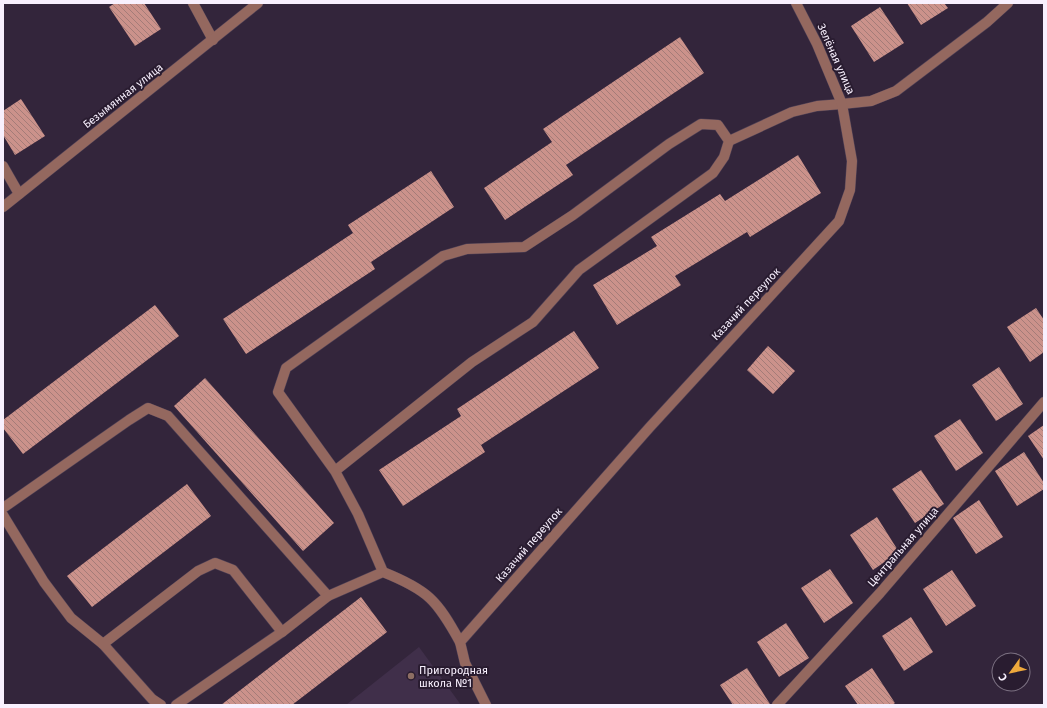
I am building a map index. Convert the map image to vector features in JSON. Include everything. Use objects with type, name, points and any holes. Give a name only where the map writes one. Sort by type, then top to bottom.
[{"type":"street","points":[[193,3],[213,40]]},
{"type":"street","name":"Безымянная улица","points":[[3,207],[258,3]]},
{"type":"street","name":"Зелёная улица","points":[[796,3],[817,44],[842,104]]},
{"type":"street","points":[[335,471],[472,362],[533,322],[579,270],[713,173],[724,157],[729,141],[792,112],[817,106],[871,101],[896,91],[987,22],[1008,3]]},
{"type":"street","name":"Казачий переулок","points":[[460,642],[649,428],[839,221],[850,190],[852,161],[842,104]]},
{"type":"street","points":[[486,705],[465,663],[460,642],[448,619],[431,597],[410,583],[384,572],[358,514],[335,471],[278,392],[286,368],[443,256],[467,249],[524,247],[573,215],[669,144],[701,124],[718,125],[729,141]]},
{"type":"street","points":[[3,166],[19,194]]},
{"type":"street","name":"Центральная улица","points":[[777,705],[880,593],[1044,402]]},
{"type":"street","points":[[3,508],[148,408],[168,416],[328,596]]},
{"type":"street","points":[[3,515],[44,582],[70,618],[103,644],[152,699],[161,705]]},
{"type":"street","points":[[103,644],[198,571],[215,563],[233,570],[282,632]]},
{"type":"street","points":[[176,705],[282,632],[328,596],[384,572]]},
{"type":"shaded area","name":"Пригородная школа №1","points":[[419,647],[461,705],[346,705]]},
{"type":"building","points":[[115,3],[144,3],[161,29],[135,46],[109,7]]},
{"type":"building","points":[[907,3],[944,3],[948,8],[921,25]]},
{"type":"building","points":[[880,7],[904,43],[874,62],[851,26]]},
{"type":"building","points":[[680,37],[704,73],[566,165],[573,175],[505,220],[484,188],[552,142],[543,129]]},
{"type":"building","points":[[21,99],[45,136],[15,155],[3,135],[3,111]]},
{"type":"building","points":[[798,155],[821,193],[750,237],[747,232],[675,276],[681,285],[617,325],[593,285],[657,246],[651,237],[720,194],[725,201]]},
{"type":"building","points":[[431,171],[454,207],[371,262],[375,269],[246,354],[223,319],[353,233],[348,225]]},
{"type":"building","points":[[155,305],[179,336],[23,454],[3,428],[3,420]]},
{"type":"building","points":[[1036,308],[1044,320],[1044,352],[1030,362],[1007,327]]},
{"type":"building","points":[[574,331],[599,368],[481,445],[485,452],[403,506],[379,470],[461,416],[457,409]]},
{"type":"building","points":[[768,346],[795,371],[773,394],[747,370]]},
{"type":"building","points":[[999,367],[1023,404],[996,421],[972,385]]},
{"type":"building","points":[[205,378],[334,523],[303,551],[174,406]]},
{"type":"building","points":[[960,419],[983,453],[956,471],[934,436]]},
{"type":"building","points":[[1044,425],[1044,460],[1028,436]]},
{"type":"building","points":[[1024,452],[1044,483],[1044,489],[1017,506],[995,471]]},
{"type":"building","points":[[921,470],[944,504],[915,523],[892,489]]},
{"type":"building","points":[[187,484],[211,516],[92,607],[67,576]]},
{"type":"building","points":[[979,500],[1003,537],[976,554],[953,518]]},
{"type":"building","points":[[877,517],[899,552],[873,570],[850,535]]},
{"type":"building","points":[[830,569],[853,603],[824,623],[801,588]]},
{"type":"building","points":[[952,570],[976,606],[946,626],[923,589]]},
{"type":"building","points":[[361,597],[387,632],[292,705],[221,705]]},
{"type":"building","points":[[911,617],[933,652],[904,671],[882,636]]},
{"type":"building","points":[[786,623],[809,658],[779,677],[757,642]]},
{"type":"building","points":[[747,668],[770,704],[769,705],[733,705],[720,685]]},
{"type":"building","points":[[872,668],[895,703],[892,705],[858,705],[845,686]]},
{"type":"place","name":"Пригородная школа №1","points":[[411,676]]}]
